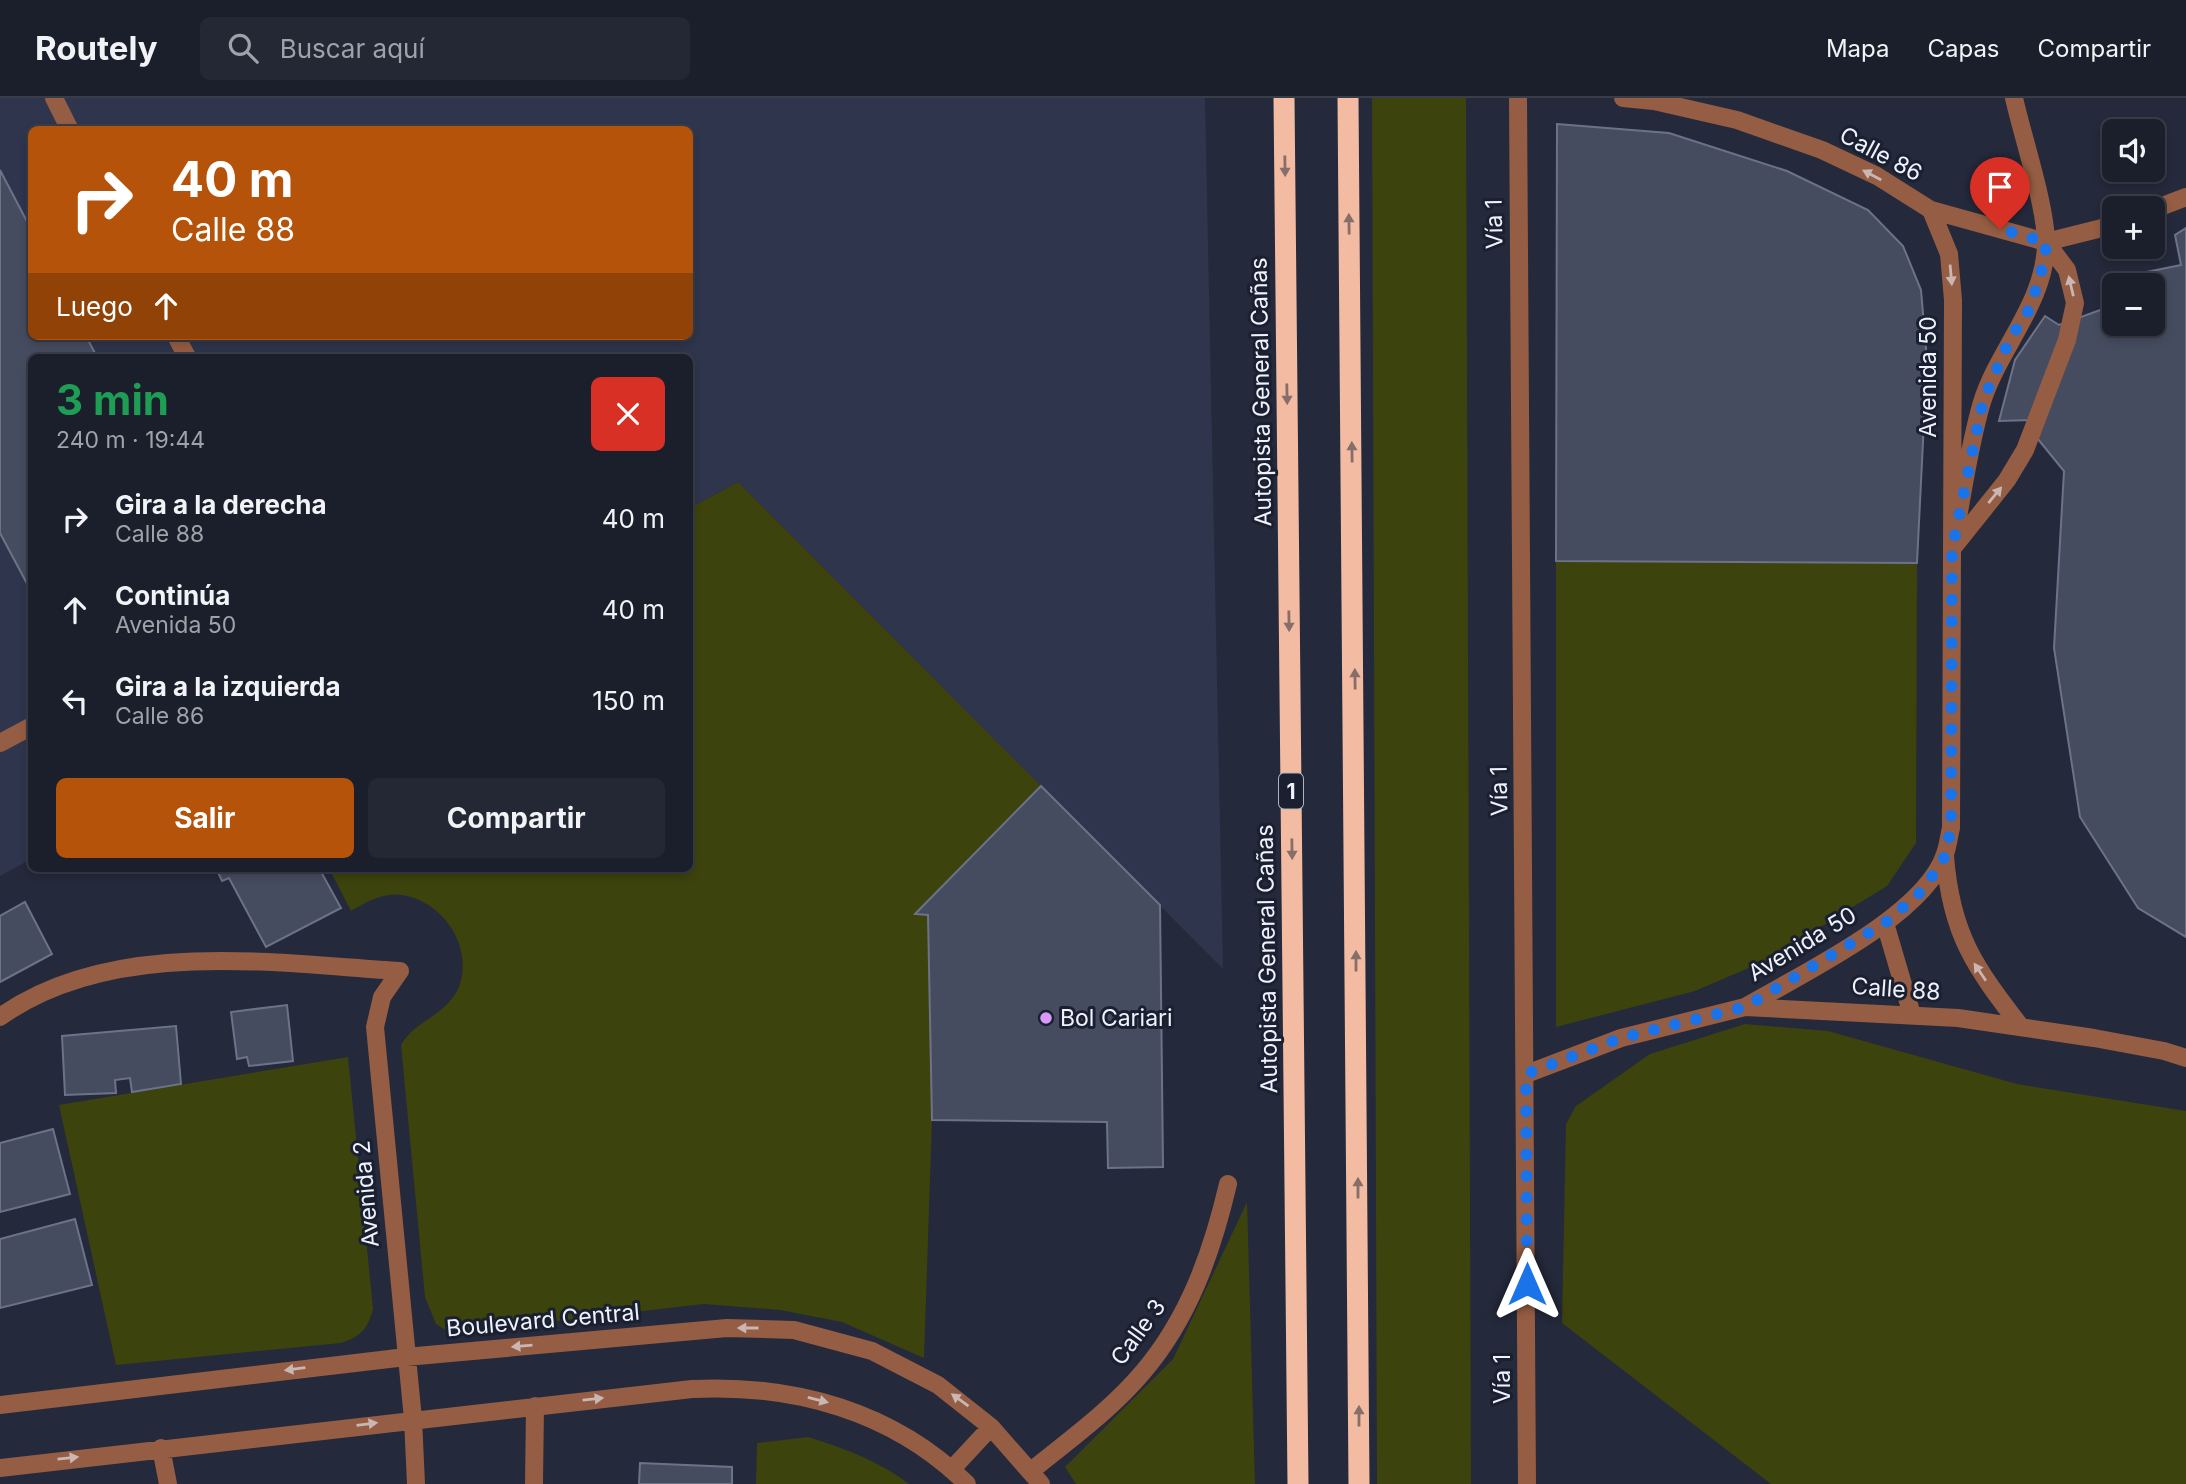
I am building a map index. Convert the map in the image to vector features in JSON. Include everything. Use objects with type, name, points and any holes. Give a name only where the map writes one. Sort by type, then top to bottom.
[{"type":"highway","name":"Autopista General Cañas","points":[[1284,98],[1298,1484]]},
{"type":"highway","points":[[1348,98],[1359,1484]]},
{"type":"street","points":[[54,98],[68,126]]},
{"type":"street","name":"Vía 1","points":[[1518,98],[1527,1484]]},
{"type":"street","name":"Calle 86","points":[[1623,98],[1654,101],[1737,120],[1822,150],[1877,176],[1931,210],[2046,242],[2102,228]]},
{"type":"street","name":"Avenida 50","points":[[1952,549],[1983,401],[2010,339],[2030,308],[2045,259],[2046,242],[2014,98]]},
{"type":"street","points":[[2165,205],[2186,197]]},
{"type":"street","name":"Avenida 50","points":[[1931,210],[1949,254],[1953,300],[1951,828],[1945,856],[1948,889],[1957,927],[1976,968],[2021,1027]]},
{"type":"street","points":[[1952,549],[2007,480],[2025,450],[2067,340],[2075,303],[2067,270],[2046,242]]},
{"type":"street","points":[[3,735],[28,727]]},
{"type":"street","name":"Avenida 50","points":[[1745,1007],[1885,923],[1923,890],[1945,856]]},
{"type":"street","name":"Avenida 50","points":[[1885,923],[1912,1015]]},
{"type":"street","name":"Avenida 2","points":[[0,1017],[60,984],[151,964],[230,963],[400,971],[382,997],[375,1027],[413,1419],[416,1484]]},
{"type":"street","name":"Calle 88","points":[[1526,1074],[1621,1038],[1745,1007],[1912,1015],[2021,1027],[2164,1051],[2186,1058]]},
{"type":"street","name":"Calle 3","points":[[1036,1478],[1112,1404],[1166,1342],[1201,1275],[1217,1230],[1228,1184]]},
{"type":"street","name":"Boulevard Central","points":[[0,1405],[406,1357],[727,1328],[794,1330],[837,1340],[906,1366],[969,1407],[991,1427],[1036,1478]]},
{"type":"street","points":[[0,1468],[413,1419],[739,1387],[789,1392],[826,1401],[895,1430],[952,1469],[967,1484]]},
{"type":"street","points":[[534,1484],[535,1406]]},
{"type":"street","points":[[952,1469],[991,1427]]},
{"type":"street","points":[[161,1448],[168,1484]]},
{"type":"shaded area","points":[[0,98],[1205,98],[1223,969],[738,482],[693,506],[693,354],[28,354],[28,861],[0,876]]},
{"type":"green space","points":[[1372,98],[1466,98],[1471,1484],[1377,1484]]},
{"type":"green space","points":[[738,482],[1041,786],[916,914],[928,915],[932,1120],[924,1358],[842,1322],[780,1310],[704,1304],[450,1333],[436,1324],[425,1297],[401,1045],[414,1030],[445,1006],[458,989],[462,974],[459,943],[443,917],[417,899],[395,894],[382,896],[351,911],[331,872],[693,872],[693,506]]},
{"type":"green space","points":[[1556,561],[1917,563],[1916,843],[1887,886],[1765,961],[1695,991],[1556,1027]]},
{"type":"green space","points":[[1745,1024],[1828,1031],[2017,1084],[2186,1111],[2186,1484],[1771,1484],[1562,1323],[1566,1124],[1576,1106],[1650,1054]]},
{"type":"green space","points":[[348,1057],[373,1309],[366,1327],[359,1335],[341,1343],[116,1365],[59,1105]]},
{"type":"green space","points":[[1247,1202],[1255,1484],[1076,1484],[1065,1467],[1173,1359]]},
{"type":"green space","points":[[808,1437],[861,1456],[886,1468],[909,1484],[756,1484],[757,1443]]},
{"type":"building","points":[[1557,124],[1669,133],[1787,171],[1868,210],[1903,246],[1921,290],[1927,360],[1917,563],[1556,561]]},
{"type":"building","points":[[0,170],[28,223],[28,340],[88,340],[95,354],[28,354],[28,586],[0,533]]},
{"type":"building","points":[[2186,228],[2186,937],[2138,908],[2080,817],[2054,648],[2064,471],[2033,433],[2032,420],[1999,421],[2015,360],[2045,316],[2059,325],[2102,309],[2102,336],[2165,336],[2165,273],[2142,273],[2181,265],[2175,235]]},
{"type":"building","name":"Bol Cariari","points":[[1041,786],[1160,905],[1163,1167],[1108,1168],[1107,1122],[932,1120],[928,915],[915,914]]},
{"type":"building","points":[[218,872],[321,872],[341,908],[266,947],[229,878],[222,881]]},
{"type":"building","points":[[25,902],[52,954],[0,982],[0,916]]},
{"type":"building","points":[[287,1005],[293,1061],[249,1066],[247,1057],[237,1059],[231,1012]]},
{"type":"building","points":[[176,1026],[181,1084],[132,1092],[130,1078],[115,1080],[116,1093],[65,1095],[62,1036]]},
{"type":"building","points":[[53,1129],[70,1194],[0,1212],[0,1143]]},
{"type":"building","points":[[75,1219],[92,1285],[0,1308],[0,1239]]},
{"type":"building","points":[[640,1463],[732,1467],[732,1484],[639,1484]]},
{"type":"place","name":"Bol Cariari","points":[[1046,1018]]},
{"type":"route","points":[[1527,1284],[1526,1074],[1621,1038],[1745,1007],[1885,923],[1923,890],[1945,856],[1951,828],[1952,549],[1983,401],[2010,339],[2030,308],[2045,259],[2046,242],[2000,229]]}]
